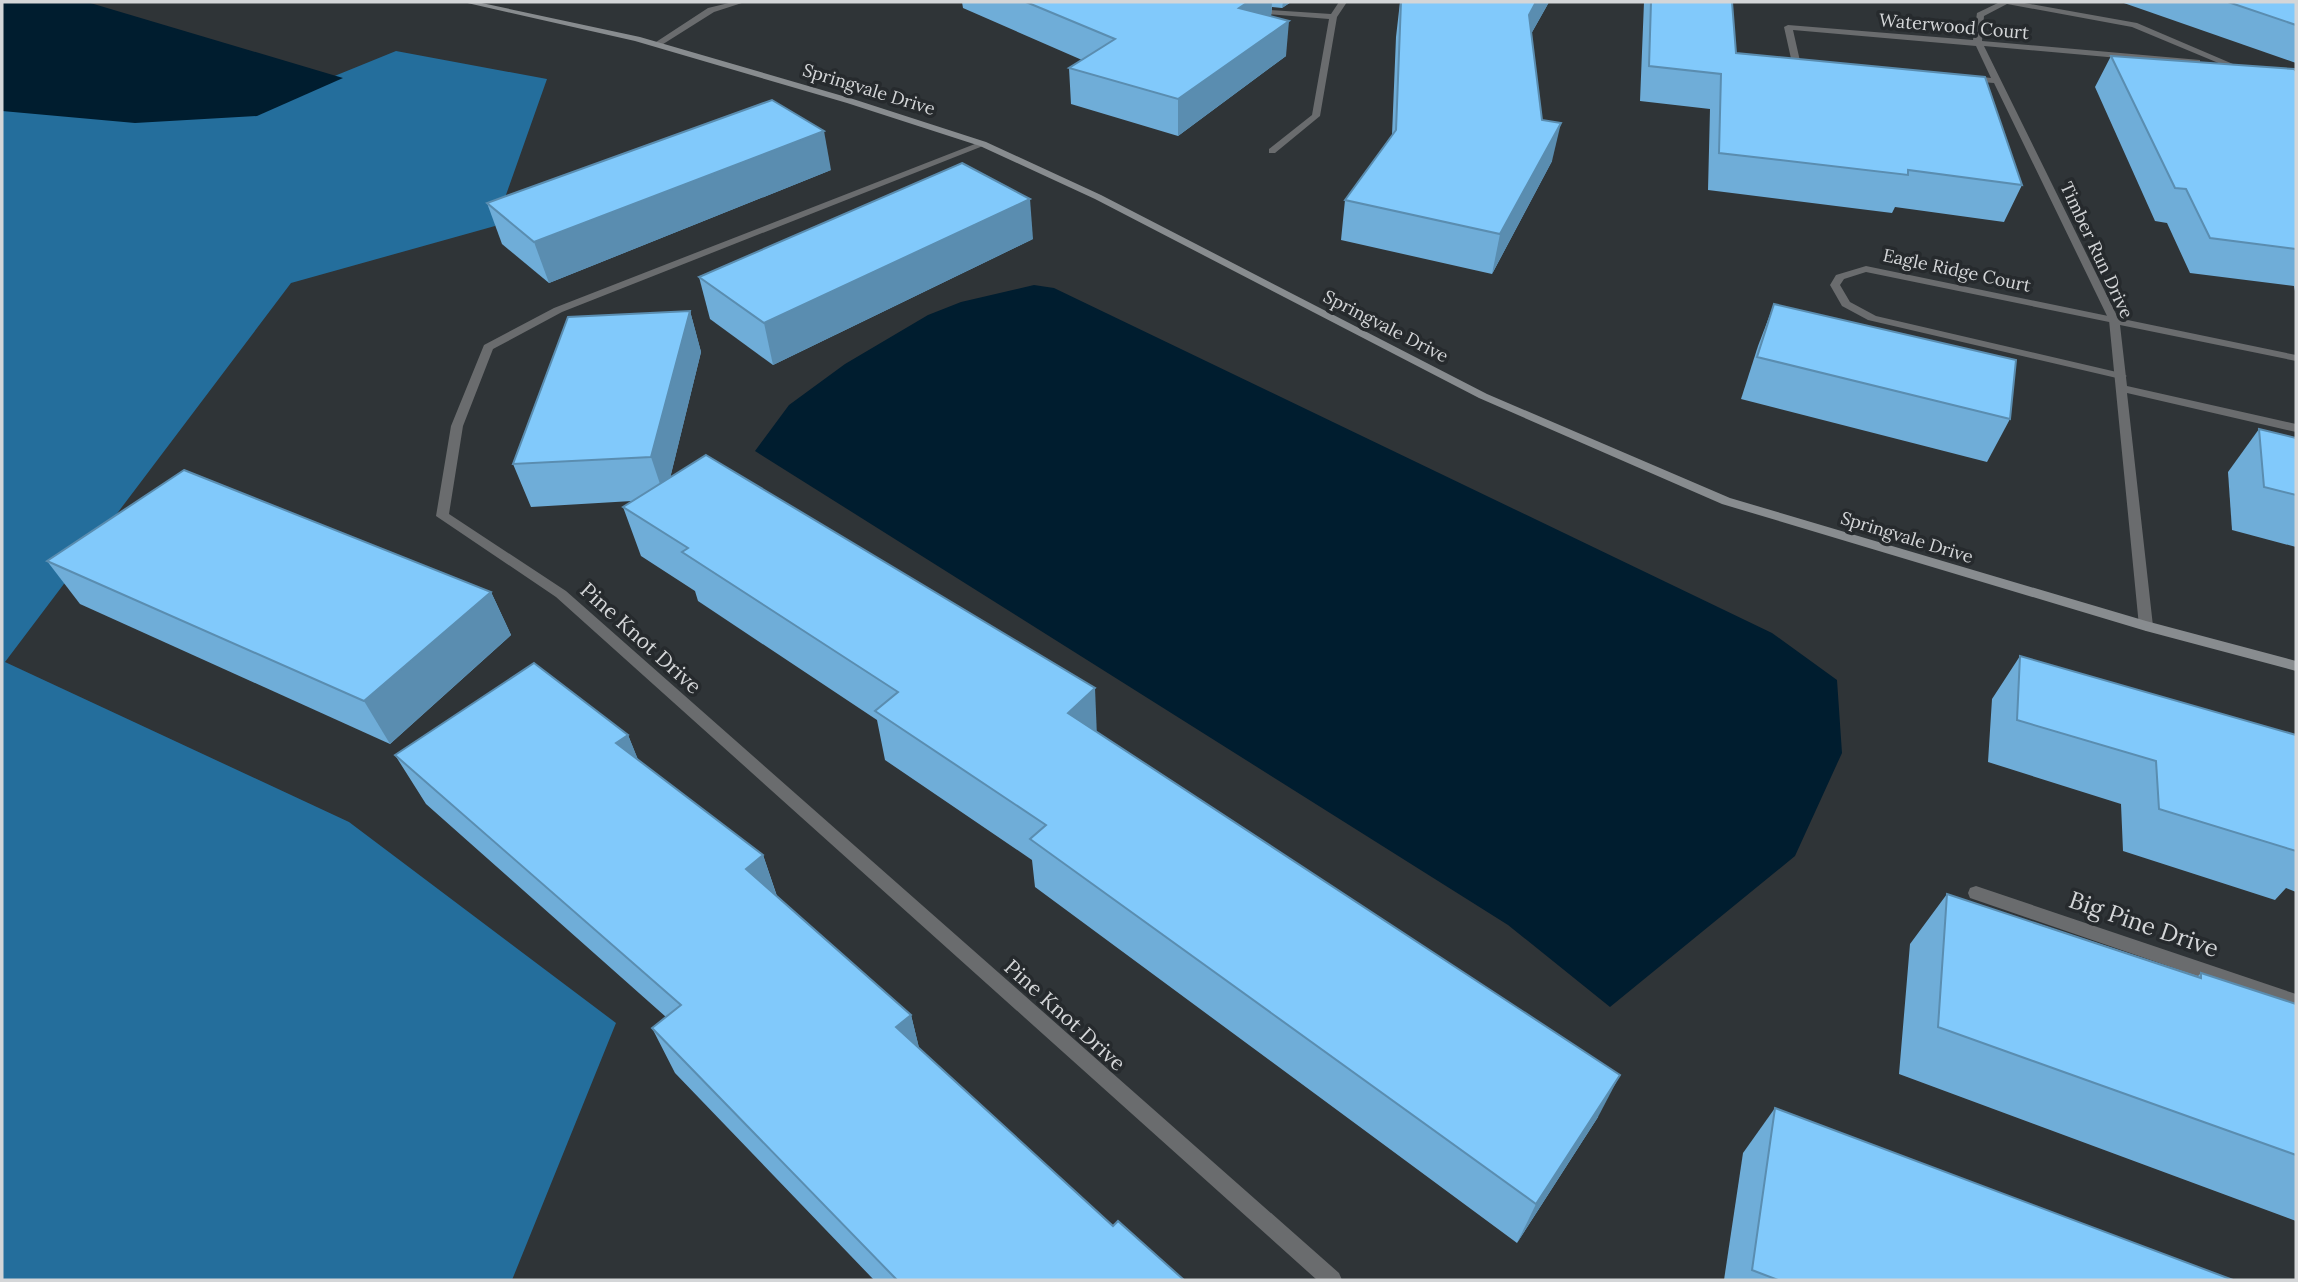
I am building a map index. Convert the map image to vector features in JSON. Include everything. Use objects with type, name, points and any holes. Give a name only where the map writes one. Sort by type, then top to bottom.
[{"type":"street","name":"Springvale Drive","points":[[467,2],[657,44],[850,101],[983,144],[1098,197],[1483,396],[1726,500],[2146,626],[2296,666]]},
{"type":"street","points":[[657,44],[711,10],[741,2]]},
{"type":"street","points":[[1272,151],[1316,116],[1333,17],[1343,2]]},
{"type":"street","points":[[1979,44],[1980,15],[2006,2],[2134,25],[2252,74]]},
{"type":"street","points":[[1239,10],[1333,17]]},
{"type":"street","name":"Waterwood Court","points":[[1822,66],[1796,63],[1787,27],[2230,65]]},
{"type":"street","name":"Timber Run Drive","points":[[1979,44],[2114,320],[2146,626]]},
{"type":"street","points":[[1957,78],[1997,81]]},
{"type":"street","name":"Pine Knot Drive","points":[[983,144],[558,310],[488,347],[457,426],[442,516],[561,594],[1332,1280]]},
{"type":"street","name":"Eagle Ridge Court","points":[[2122,382],[1872,318],[1846,304],[1835,285],[1840,277],[1866,269],[2296,358]]},
{"type":"street","points":[[2122,382],[2296,428]]},
{"type":"street","name":"Big Pine Drive","points":[[1976,893],[2296,1002]]},
{"type":"shaded area","points":[[2,2],[87,2],[343,78],[257,116],[135,123],[2,111]]},
{"type":"shaded area","points":[[396,51],[547,79],[495,226],[291,283],[5,662],[349,822],[616,1023],[512,1280],[2,1280],[2,105],[241,114]]},
{"type":"shaded area","points":[[1034,285],[1054,288],[1772,633],[1837,680],[1842,753],[1795,856],[1610,1007],[1508,925],[755,451],[789,405],[845,364],[928,315],[961,302]]},
{"type":"building","points":[[1026,2],[1248,2],[1239,8],[1289,21],[1178,99],[1069,68],[1115,39]]},
{"type":"building","points":[[1401,2],[1536,2],[1529,15],[1542,120],[1561,123],[1500,234],[1345,200],[1396,130]]},
{"type":"building","points":[[1651,2],[1732,2],[1736,53],[1985,77],[2022,185],[1908,170],[1908,175],[1719,153],[1721,74],[1649,66]]},
{"type":"building","points":[[2228,2],[2296,2],[2296,25]]},
{"type":"building","points":[[2111,56],[2296,71],[2296,249],[2210,238],[2186,189],[2175,188]]},
{"type":"building","points":[[772,100],[824,131],[534,242],[487,203]]},
{"type":"building","points":[[962,163],[1030,199],[764,323],[699,277]]},
{"type":"building","points":[[1774,304],[2016,360],[2010,419],[1757,357]]},
{"type":"building","points":[[690,311],[651,457],[513,464],[568,317]]},
{"type":"building","points":[[2259,429],[2296,438],[2296,495],[2264,487]]},
{"type":"building","points":[[706,455],[1095,688],[1068,713],[1620,1075],[1536,1204],[1030,839],[1046,825],[875,711],[898,692],[682,552],[688,548],[623,507]]},
{"type":"building","points":[[184,470],[491,592],[364,701],[47,561]]},
{"type":"building","points":[[2020,656],[2296,735],[2296,851],[2159,809],[2156,761],[2017,720]]},
{"type":"building","points":[[534,663],[628,735],[616,743],[763,855],[746,869],[911,1015],[896,1027],[1113,1226],[1118,1221],[1184,1280],[897,1280],[652,1028],[681,1005],[395,755]]},
{"type":"building","points":[[1947,894],[2201,978],[2201,973],[2296,1004],[2296,1155],[1938,1027]]},
{"type":"building","points":[[1775,1108],[2233,1280],[1778,1280],[1752,1270]]}]
